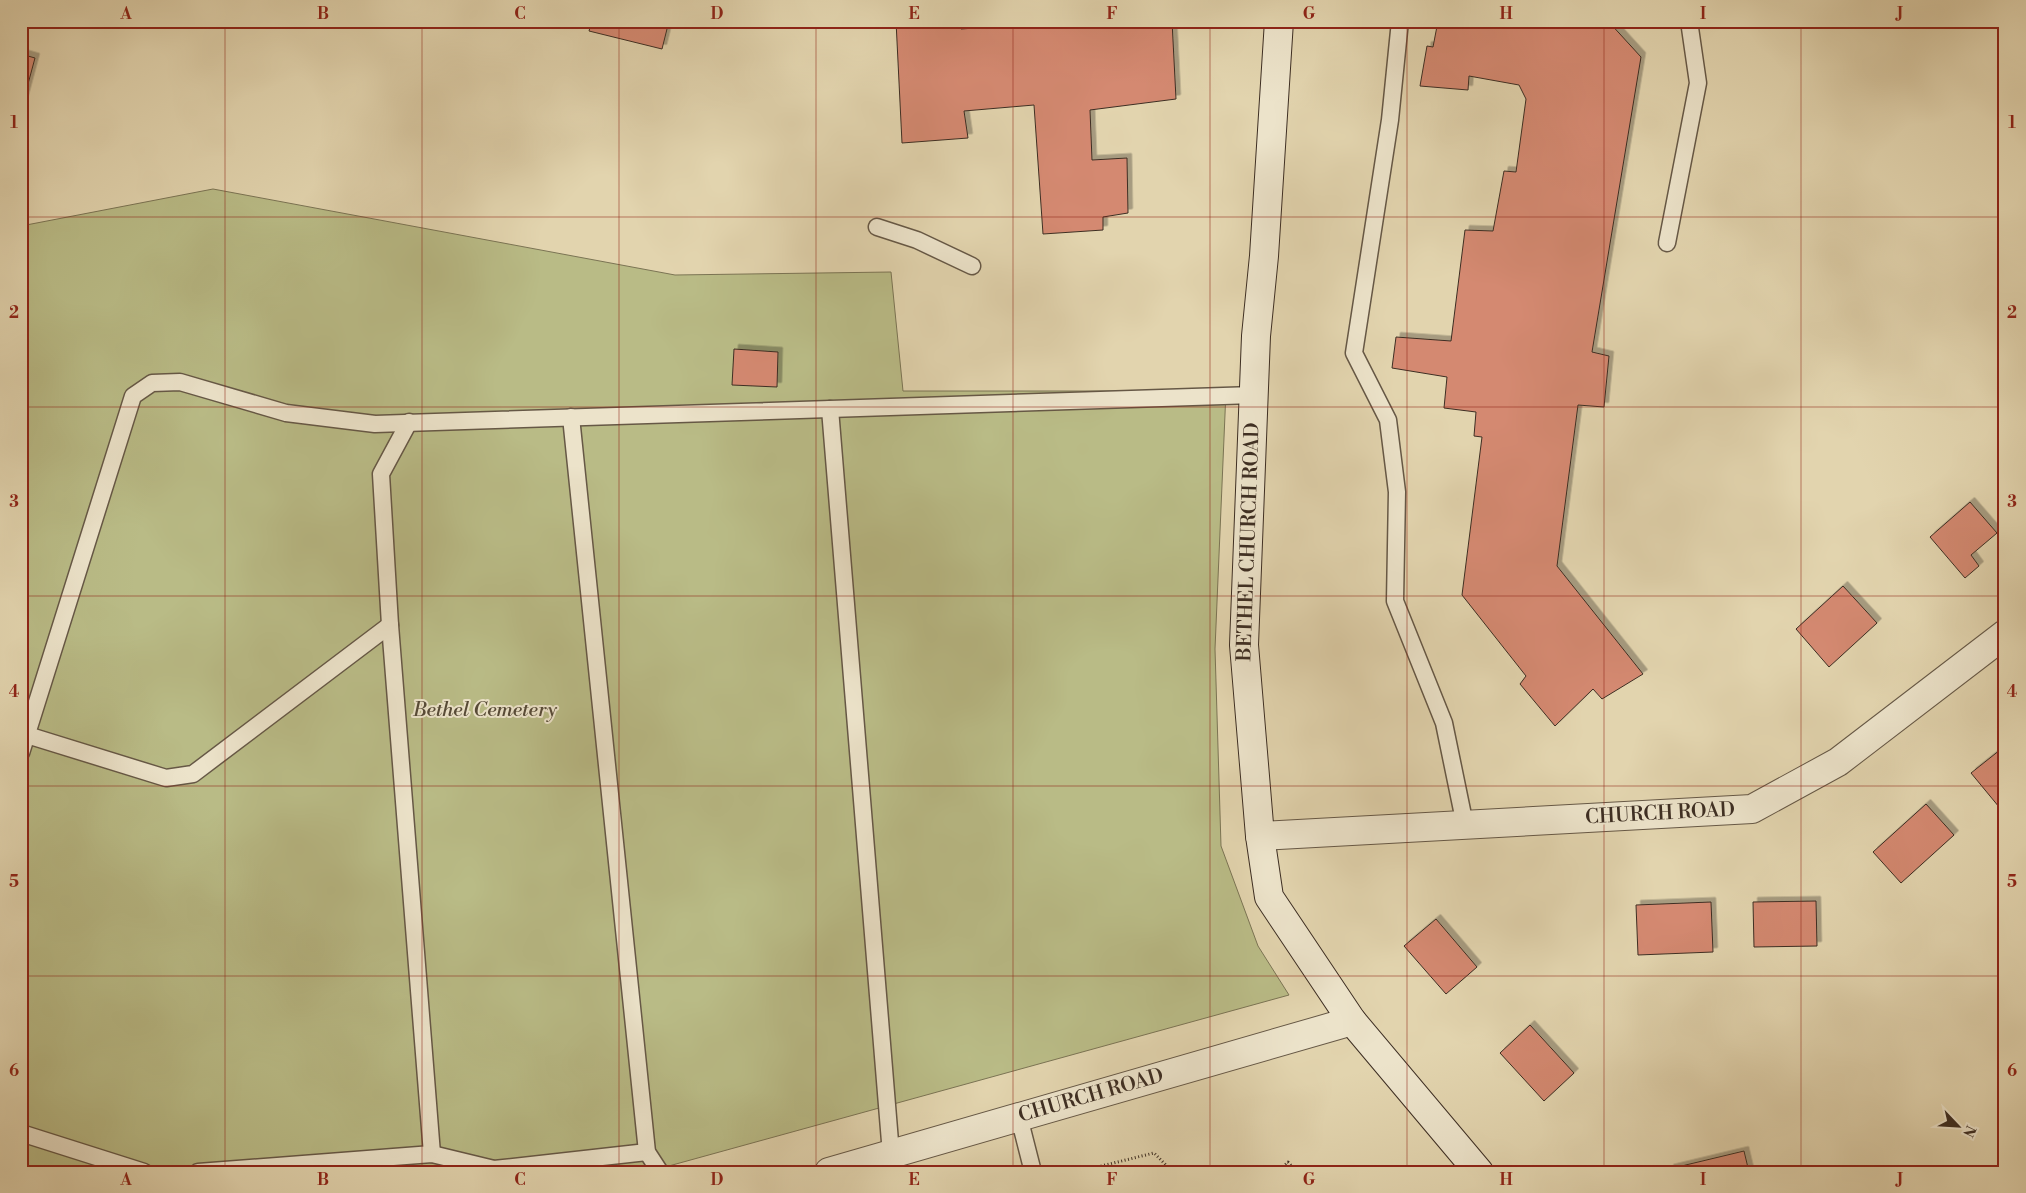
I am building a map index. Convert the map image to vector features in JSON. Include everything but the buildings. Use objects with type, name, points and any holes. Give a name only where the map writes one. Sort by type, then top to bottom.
[{"type":"street","name":"BETHEL CHURCH ROAD","points":[[1279,21],[1254,395],[1244,645],[1260,836],[1269,897],[1352,1021],[1479,1172]]},
{"type":"street","name":"CHURCH ROAD","points":[[1260,836],[1752,809],[1838,762],[2005,634]]},
{"type":"street","name":"CHURCH ROAD","points":[[830,1172],[1352,1021]]},
{"type":"lane","points":[[1400,21],[1390,120],[1354,353],[1388,420],[1397,492],[1395,601],[1444,723],[1465,824]]},
{"type":"lane","points":[[1667,243],[1698,83],[1689,21]]},
{"type":"lane","points":[[877,228],[917,240],[972,266]]},
{"type":"lane","points":[[21,753],[133,396],[152,383],[180,382],[286,413],[375,424],[1254,395]]},
{"type":"lane","points":[[830,409],[891,1154]]},
{"type":"lane","points":[[571,417],[647,1152],[660,1172]]},
{"type":"lane","points":[[409,422],[381,474],[390,625],[432,1154]]},
{"type":"lane","points":[[27,735],[166,778],[192,774],[390,625]]},
{"type":"lane","points":[[1018,1117],[1033,1172]]},
{"type":"lane","points":[[21,1133],[144,1172]]},
{"type":"lane","points":[[198,1172],[432,1154],[494,1169],[647,1152]]},
{"type":"path","points":[[1077,1172],[1154,1153],[1173,1172]]},
{"type":"path","points":[[1278,1172],[1288,1162],[1297,1172]]},
{"type":"green space","name":"Bethel Cemetery","points":[[213,189],[675,275],[891,272],[903,391],[1226,391],[1215,649],[1221,846],[1258,946],[1289,995],[647,1172],[21,1172],[21,226]]}]
